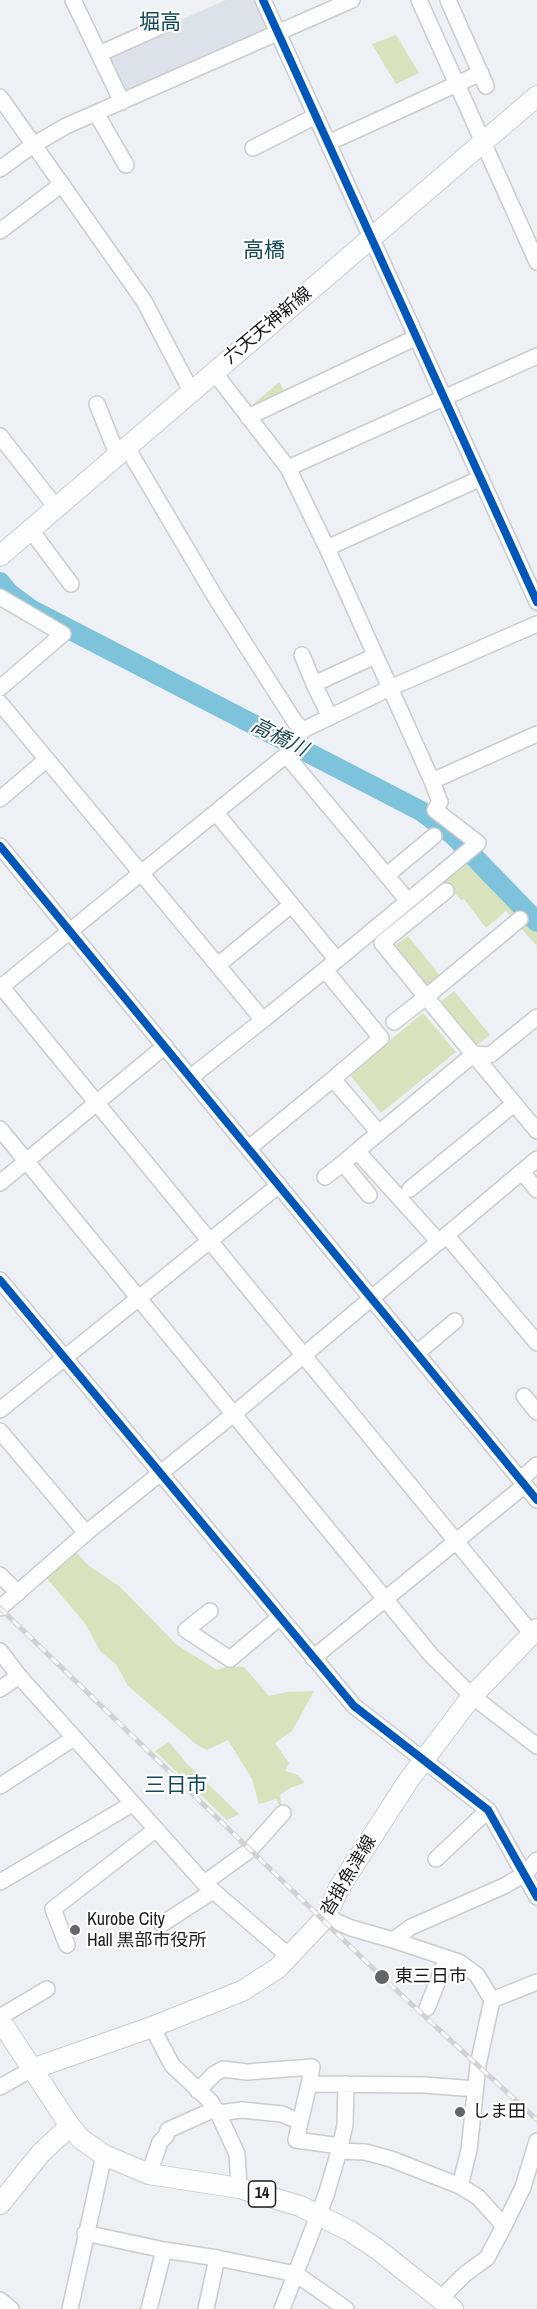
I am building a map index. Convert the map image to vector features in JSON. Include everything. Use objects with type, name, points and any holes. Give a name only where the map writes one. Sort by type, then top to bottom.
[{"type":"main road","name":"六天天神新線","points":[[0,556],[55,506],[537,96]]},
{"type":"main road","name":"沓掛魚津線","points":[[32,2069],[152,2027],[242,1991],[269,1976],[290,1958],[326,1917],[339,1888],[424,1760],[472,1696],[533,1638]]},
{"type":"main road","points":[[0,2019],[32,2069]]},
{"type":"main road","name":"14","points":[[32,2069],[70,2126],[81,2139],[104,2155],[149,2174],[239,2188],[281,2199],[318,2215],[377,2249],[446,2304]]},
{"type":"main road","points":[[1,2200],[41,2153],[70,2126]]},
{"type":"street","points":[[73,0],[122,102]]},
{"type":"street","points":[[263,0],[537,602]]},
{"type":"street","points":[[0,169],[33,145],[96,113],[352,0]]},
{"type":"street","points":[[419,0],[537,262]]},
{"type":"street","points":[[328,143],[457,84],[483,79],[448,0]]},
{"type":"street","points":[[99,54],[166,24]]},
{"type":"street","points":[[0,97],[144,301],[191,391]]},
{"type":"street","points":[[96,113],[126,165]]},
{"type":"street","points":[[253,148],[316,116]]},
{"type":"street","points":[[0,231],[62,184]]},
{"type":"street","points":[[248,417],[417,337]]},
{"type":"street","points":[[288,468],[537,356]]},
{"type":"street","points":[[191,1077],[331,965],[477,843],[435,810],[440,802],[432,781],[327,548],[288,468],[214,372]]},
{"type":"street","points":[[97,404],[122,450],[295,722],[303,730]]},
{"type":"street","points":[[0,436],[55,506]]},
{"type":"street","points":[[327,548],[481,478]]},
{"type":"street","points":[[30,529],[70,584]]},
{"type":"street","points":[[0,597],[63,634],[0,688]]},
{"type":"street","points":[[533,1638],[0,986],[143,874],[286,755],[303,730],[390,688],[537,624]]},
{"type":"street","points":[[302,656],[330,717]]},
{"type":"street","points":[[315,684],[375,656]]},
{"type":"street","points":[[0,702],[263,1020]]},
{"type":"street","points":[[432,781],[537,734]]},
{"type":"street","points":[[286,755],[408,901]]},
{"type":"street","points":[[0,799],[47,759]]},
{"type":"street","points":[[216,813],[291,905],[381,1038],[249,1148]]},
{"type":"street","points":[[387,875],[434,836]]},
{"type":"street","points":[[0,846],[537,1500]]},
{"type":"street","points":[[446,891],[382,943],[537,1131]]},
{"type":"street","points":[[218,966],[291,905]]},
{"type":"street","points":[[394,1022],[520,919]]},
{"type":"street","points":[[325,1177],[474,1054],[490,1056],[537,1017]]},
{"type":"street","points":[[0,1183],[165,1046]]},
{"type":"street","points":[[333,1079],[379,1133]]},
{"type":"street","points":[[410,1189],[514,1104]]},
{"type":"street","points":[[0,1129],[386,1597],[431,1655],[472,1696],[537,1746]]},
{"type":"street","points":[[357,1151],[443,1239],[537,1343]]},
{"type":"street","points":[[0,1608],[86,1533],[235,1413],[537,1159]]},
{"type":"street","points":[[343,1162],[369,1195]]},
{"type":"street","points":[[522,1172],[537,1190]]},
{"type":"street","points":[[0,1410],[279,1185]]},
{"type":"street","points":[[0,1280],[354,1706],[488,1810],[537,1897]]},
{"type":"street","points":[[417,1353],[454,1321]]},
{"type":"street","points":[[524,1396],[537,1412]]},
{"type":"street","points":[[0,1431],[6,1445],[86,1533]]},
{"type":"street","points":[[313,1658],[386,1597],[457,1543],[523,1482],[537,1465]]},
{"type":"street","points":[[0,1575],[18,1593]]},
{"type":"street","points":[[210,1611],[181,1634],[230,1659],[280,1617]]},
{"type":"street","points":[[0,1651],[19,1676],[208,1887],[290,1958]]},
{"type":"street","points":[[0,1689],[19,1676]]},
{"type":"street","points":[[0,1786],[74,1738]]},
{"type":"street","points":[[0,1882],[132,1804]]},
{"type":"street","points":[[436,1859],[488,1810]]},
{"type":"street","points":[[162,1924],[250,1850],[283,1813]]},
{"type":"street","points":[[68,1946],[53,1909],[155,1830]]},
{"type":"street","points":[[393,1940],[411,1927],[525,1874],[537,1860]]},
{"type":"street","points":[[326,1917],[351,1928],[459,1962],[477,1975],[492,2000],[475,2089],[469,2150],[460,2186]]},
{"type":"street","points":[[427,2008],[447,1958]]},
{"type":"street","points":[[492,2000],[537,1982]]},
{"type":"street","points":[[0,2019],[47,1989]]},
{"type":"street","points":[[152,2027],[172,2065],[217,2111],[237,2154],[239,2188]]},
{"type":"street","points":[[198,2091],[214,2074],[224,2069],[247,2072],[312,2067],[296,2140],[391,2159],[460,2186],[478,2197],[504,2226]]},
{"type":"street","points":[[0,2087],[32,2069]]},
{"type":"street","points":[[309,2085],[346,2084],[475,2089]]},
{"type":"street","points":[[282,2309],[318,2215],[339,2149],[345,2125],[346,2084]]},
{"type":"street","points":[[149,2174],[160,2142],[168,2130],[217,2111],[242,2110],[282,2114],[300,2122]]},
{"type":"street","points":[[446,2304],[465,2274],[487,2258],[523,2187],[537,2141]]},
{"type":"street","points":[[70,2309],[104,2155]]},
{"type":"street","points":[[86,2233],[296,2274],[346,2309]]},
{"type":"street","points":[[149,2309],[164,2250]]},
{"type":"street","points":[[206,2309],[217,2258]]},
{"type":"street","points":[[0,2300],[11,2309]]},
{"type":"shaded area","points":[[226,0],[258,0],[271,30],[123,98],[103,54]]},
{"type":"green space","points":[[396,35],[419,73],[396,84],[372,44]]},
{"type":"green space","points":[[279,382],[287,396],[249,408]]},
{"type":"green space","points":[[466,857],[537,933],[537,946],[506,911],[486,928],[464,899],[461,900],[441,878]]},
{"type":"green space","points":[[408,936],[441,977],[427,989],[390,949]]},
{"type":"green space","points":[[454,991],[490,1035],[476,1046],[439,1003]]},
{"type":"green space","points":[[423,1013],[456,1052],[381,1113],[349,1074]]},
{"type":"green space","points":[[74,1550],[88,1565],[119,1586],[177,1645],[217,1670],[229,1666],[244,1667],[269,1696],[287,1692],[314,1691],[292,1731],[275,1743],[289,1763],[285,1771],[298,1775],[304,1783],[280,1795],[282,1810],[276,1799],[259,1804],[252,1779],[228,1740],[207,1750],[197,1745],[128,1686],[116,1664],[101,1652],[84,1622],[44,1575]]},
{"type":"green space","points":[[169,1742],[187,1764],[239,1814],[227,1820],[155,1751]]},
{"type":"waterway","name":"高橋川","points":[[0,582],[9,593],[32,610],[421,811],[453,835],[537,922]]},
{"type":"railway","points":[[0,1608],[382,1977],[537,2120]]},
{"type":"cycle path","points":[[263,0],[537,602]]},
{"type":"cycle path","points":[[0,846],[537,1500]]},
{"type":"cycle path","points":[[0,1280],[354,1706],[488,1810],[537,1897]]},
{"type":"place","name":"Kurobe City Hall 黒部市役所","points":[[75,1930]]},
{"type":"place","name":"東三日市","points":[[382,1977]]},
{"type":"place","name":"しま田","points":[[460,2112]]},
{"type":"district","name":"堀高","points":[[160,23]]},
{"type":"district","name":"高橋","points":[[264,251]]},
{"type":"district","name":"三日市","points":[[176,1786]]}]
